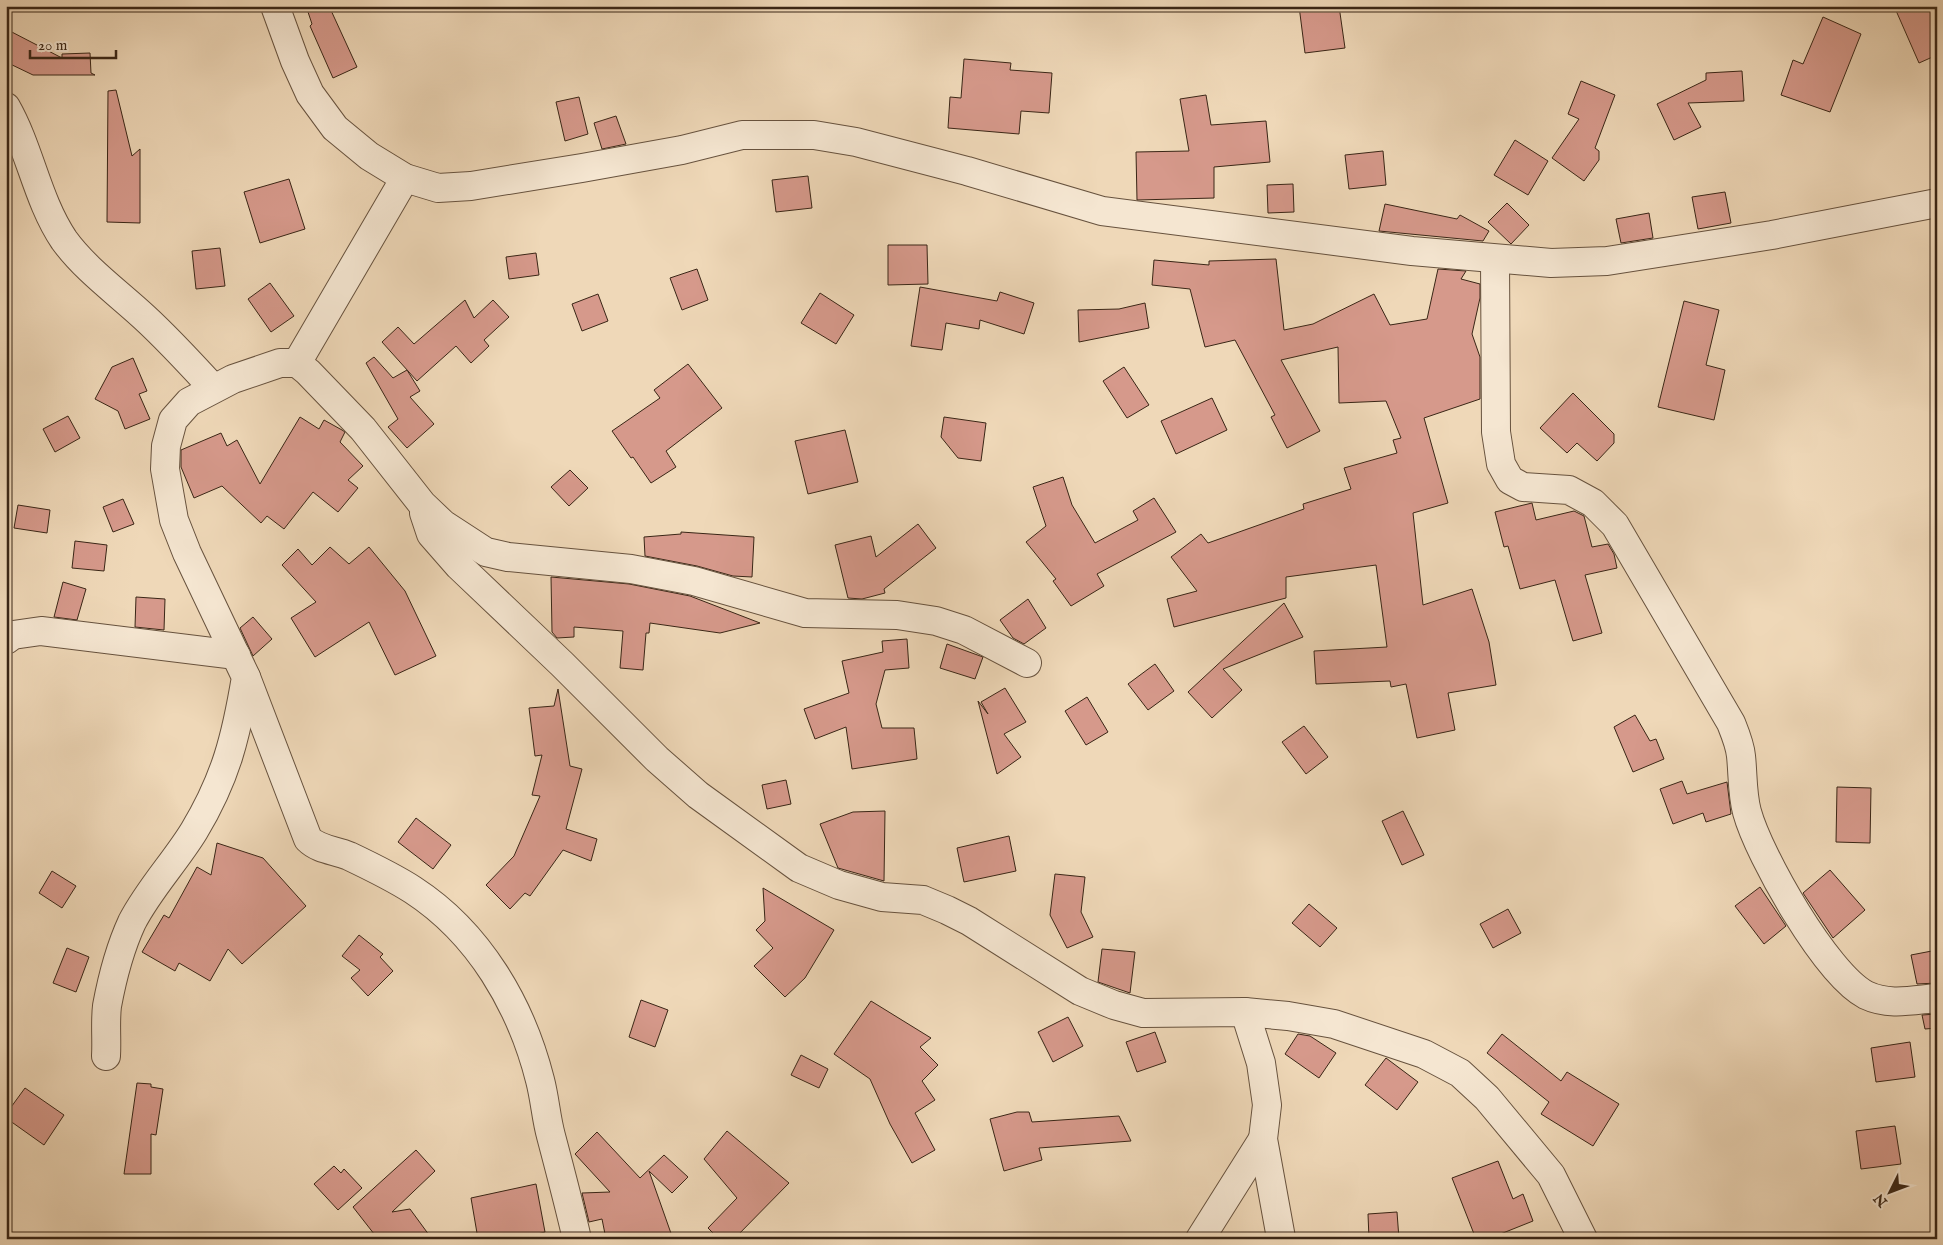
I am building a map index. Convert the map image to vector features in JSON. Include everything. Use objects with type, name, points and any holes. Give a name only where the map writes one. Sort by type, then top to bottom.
[{"type":"street","points":[[275,6],[310,94],[335,128],[369,156],[405,178],[438,188],[471,186],[673,152],[742,135],[814,135],[856,142],[967,171],[1102,211],[1495,259],[1551,264],[1607,262],[1772,235],[1937,203]]},
{"type":"street","points":[[6,107],[16,124],[45,202],[64,240],[95,273],[145,318],[214,388]]},
{"type":"street","points":[[297,364],[405,178]]},
{"type":"street","points":[[1495,259],[1496,432],[1501,464],[1510,480],[1523,487],[1569,490],[1593,503],[1615,525],[1731,723],[1741,754],[1747,812],[1782,888],[1811,937],[1846,978],[1865,994],[1888,1002],[1937,998]]},
{"type":"street","points":[[577,1239],[537,1069],[519,1015],[505,987],[471,942],[444,915],[413,890],[347,855],[314,846],[308,839],[241,666],[177,528],[165,470],[166,446],[173,420],[189,402],[214,388],[248,373],[280,363],[297,364],[308,372],[363,429],[422,504],[444,524],[486,552],[508,557],[631,568],[694,581],[805,613],[897,615],[936,620],[964,630],[1027,663]]},
{"type":"street","points":[[422,504],[431,534],[443,550],[562,664],[657,760],[706,801],[799,868],[839,885],[882,897],[923,900],[947,910],[969,921],[1080,991],[1114,1005],[1143,1013],[1244,1012],[1288,1016],[1334,1024],[1424,1054],[1460,1073],[1487,1098],[1551,1175],[1583,1239]]},
{"type":"street","points":[[6,640],[13,635],[41,631],[241,666]]},
{"type":"street","points":[[106,1056],[107,1008],[119,959],[128,933],[145,899],[193,832],[221,782],[230,755],[241,666]]},
{"type":"street","points":[[1244,1012],[1261,1063],[1266,1097],[1263,1139],[1281,1238]]},
{"type":"street","points":[[1200,1239],[1263,1139]]},
{"type":"building","points":[[306,6],[329,6],[357,67],[333,78],[310,26],[312,24]]},
{"type":"building","points":[[1299,6],[1339,6],[1345,48],[1305,53]]},
{"type":"building","points":[[1894,6],[1937,6],[1937,55],[1919,63]]},
{"type":"building","points":[[1823,17],[1861,34],[1830,112],[1781,95],[1793,60],[1803,64]]},
{"type":"building","points":[[6,29],[62,58],[62,54],[90,53],[91,73],[95,75],[33,75],[6,62]]},
{"type":"building","points":[[964,59],[1011,63],[1010,70],[1052,73],[1049,113],[1021,111],[1019,134],[948,128],[950,97],[961,98]]},
{"type":"building","points":[[1742,71],[1744,101],[1688,103],[1701,127],[1674,140],[1657,104],[1706,80],[1706,73]]},
{"type":"building","points":[[1581,81],[1615,95],[1595,148],[1599,151],[1599,160],[1584,181],[1552,158],[1579,119],[1568,114]]},
{"type":"building","points":[[116,90],[132,156],[140,149],[140,223],[107,222],[108,91]]},
{"type":"building","points":[[1206,95],[1211,125],[1266,121],[1270,162],[1214,167],[1214,198],[1137,200],[1136,152],[1189,151],[1180,99]]},
{"type":"building","points":[[579,97],[588,134],[565,141],[556,102]]},
{"type":"building","points":[[616,116],[626,144],[602,149],[594,123]]},
{"type":"building","points":[[1515,140],[1548,161],[1528,195],[1494,175]]},
{"type":"building","points":[[1383,151],[1386,185],[1349,189],[1345,155]]},
{"type":"building","points":[[808,176],[812,208],[776,212],[772,180]]},
{"type":"building","points":[[289,179],[305,229],[260,243],[244,192]]},
{"type":"building","points":[[1293,184],[1294,212],[1268,213],[1267,185]]},
{"type":"building","points":[[1725,192],[1731,223],[1698,229],[1692,197]]},
{"type":"building","points":[[1507,203],[1529,225],[1511,244],[1488,222]]},
{"type":"building","points":[[1385,204],[1457,219],[1460,215],[1489,231],[1483,241],[1379,231]]},
{"type":"building","points":[[1649,213],[1653,238],[1621,243],[1616,219]]},
{"type":"building","points":[[888,245],[927,245],[928,284],[888,285]]},
{"type":"building","points":[[220,248],[225,286],[196,289],[192,251]]},
{"type":"building","points":[[536,253],[539,275],[509,279],[506,257]]},
{"type":"building","points":[[1276,259],[1284,330],[1313,324],[1374,294],[1390,325],[1427,319],[1438,269],[1466,271],[1461,279],[1480,284],[1480,298],[1472,334],[1480,357],[1480,399],[1424,418],[1448,503],[1413,513],[1423,605],[1472,589],[1489,642],[1496,685],[1448,693],[1455,730],[1417,738],[1406,684],[1391,687],[1390,681],[1316,684],[1314,651],[1387,647],[1376,565],[1286,577],[1286,598],[1174,627],[1167,599],[1197,591],[1171,557],[1201,534],[1208,543],[1304,509],[1303,504],[1351,489],[1344,468],[1397,453],[1393,440],[1401,438],[1386,401],[1339,403],[1338,347],[1281,360],[1320,431],[1287,448],[1271,417],[1275,415],[1235,340],[1205,347],[1190,289],[1152,285],[1154,260],[1209,265],[1209,261]]},
{"type":"building","points":[[697,269],[708,300],[682,310],[670,278]]},
{"type":"building","points":[[270,283],[294,316],[271,332],[248,299]]},
{"type":"building","points":[[920,287],[997,301],[1000,292],[1034,303],[1024,334],[980,320],[979,329],[946,323],[942,350],[911,346]]},
{"type":"building","points":[[820,293],[854,315],[836,344],[801,323]]},
{"type":"building","points":[[598,294],[608,321],[582,331],[572,304]]},
{"type":"building","points":[[465,300],[474,318],[493,300],[509,317],[484,340],[489,346],[471,363],[456,346],[417,381],[382,342],[398,327],[414,344]]},
{"type":"building","points":[[1684,301],[1719,310],[1706,365],[1725,370],[1714,420],[1658,407]]},
{"type":"building","points":[[1145,303],[1149,328],[1079,342],[1078,310],[1119,309]]},
{"type":"building","points":[[374,357],[393,378],[407,370],[420,391],[410,397],[434,424],[407,448],[388,427],[398,419],[366,363]]},
{"type":"building","points":[[133,358],[147,391],[139,394],[150,419],[125,429],[118,411],[95,399],[112,367]]},
{"type":"building","points":[[688,364],[722,408],[666,451],[676,467],[651,483],[612,431],[660,398],[654,390]]},
{"type":"building","points":[[1124,367],[1149,405],[1127,418],[1103,381]]},
{"type":"building","points":[[1573,393],[1614,434],[1614,443],[1597,461],[1577,443],[1567,453],[1540,428]]},
{"type":"building","points":[[1212,398],[1227,430],[1176,454],[1161,421]]},
{"type":"building","points":[[68,416],[80,438],[55,452],[43,429]]},
{"type":"building","points":[[300,417],[319,429],[324,420],[345,432],[340,442],[363,466],[348,480],[358,488],[338,512],[313,492],[284,529],[267,516],[261,523],[222,486],[194,498],[181,467],[181,450],[221,433],[227,446],[237,440],[260,484]]},
{"type":"building","points":[[944,417],[986,423],[981,461],[958,458],[941,437]]},
{"type":"building","points":[[845,430],[858,482],[808,494],[795,441]]},
{"type":"building","points":[[570,470],[588,488],[569,506],[551,487]]},
{"type":"building","points":[[1063,477],[1072,505],[1095,543],[1138,520],[1133,511],[1154,498],[1176,532],[1097,574],[1104,586],[1071,606],[1053,581],[1056,579],[1026,542],[1046,526],[1033,487]]},
{"type":"building","points":[[123,499],[134,524],[113,532],[103,507]]},
{"type":"building","points":[[1532,503],[1536,520],[1574,511],[1584,516],[1592,547],[1608,544],[1614,554],[1617,568],[1585,575],[1602,633],[1573,641],[1555,580],[1520,589],[1508,546],[1504,547],[1495,512]]},
{"type":"building","points":[[18,505],[50,510],[47,533],[14,528]]},
{"type":"building","points":[[918,524],[936,548],[884,589],[885,593],[862,599],[848,598],[835,545],[871,536],[876,557]]},
{"type":"building","points":[[681,532],[754,537],[752,577],[733,576],[697,566],[645,556],[644,537],[681,534]]},
{"type":"building","points":[[75,541],[107,545],[104,571],[72,568]]},
{"type":"building","points":[[330,547],[349,564],[369,547],[405,591],[436,656],[395,675],[369,622],[315,657],[291,618],[316,602],[282,565],[298,549],[312,565]]},
{"type":"building","points":[[551,577],[629,584],[690,596],[760,623],[720,633],[650,623],[649,633],[646,633],[643,670],[620,668],[623,631],[574,627],[574,637],[557,638],[552,632]]},
{"type":"building","points":[[63,582],[86,589],[77,620],[54,617]]},
{"type":"building","points":[[136,597],[165,599],[164,630],[135,627]]},
{"type":"building","points":[[1028,599],[1046,628],[1024,644],[1013,638],[1000,620]]},
{"type":"building","points":[[1284,603],[1303,637],[1223,669],[1242,690],[1212,718],[1188,692]]},
{"type":"building","points":[[253,617],[272,639],[253,656],[240,628]]},
{"type":"building","points":[[907,639],[909,668],[885,670],[876,704],[882,728],[914,728],[917,759],[852,769],[846,727],[815,739],[804,709],[849,693],[842,661],[883,652],[882,641]]},
{"type":"building","points":[[947,644],[983,657],[975,679],[940,668]]},
{"type":"building","points":[[1155,664],[1174,691],[1148,710],[1128,684]]},
{"type":"building","points":[[1005,688],[1026,722],[1004,734],[1021,757],[997,774],[978,701],[988,714],[981,702]]},
{"type":"building","points":[[558,689],[570,766],[582,769],[566,829],[597,839],[591,861],[563,850],[530,896],[525,893],[510,909],[486,885],[514,856],[540,796],[532,795],[542,755],[535,756],[529,708],[554,706]]},
{"type":"building","points":[[1087,697],[1108,732],[1086,745],[1065,711]]},
{"type":"building","points":[[1635,715],[1650,741],[1656,739],[1664,759],[1633,772],[1614,727]]},
{"type":"building","points":[[1304,726],[1328,757],[1306,774],[1282,742]]},
{"type":"building","points":[[786,780],[791,804],[767,809],[762,785]]},
{"type":"building","points":[[1682,781],[1687,794],[1727,782],[1731,814],[1706,822],[1703,813],[1673,824],[1660,789]]},
{"type":"building","points":[[1837,787],[1871,788],[1870,843],[1836,842]]},
{"type":"building","points":[[885,811],[884,881],[838,868],[820,824],[853,812]]},
{"type":"building","points":[[1403,811],[1424,855],[1402,865],[1382,821]]},
{"type":"building","points":[[416,818],[451,845],[433,869],[398,842]]},
{"type":"building","points":[[1009,836],[1016,871],[964,882],[957,848]]},
{"type":"building","points":[[217,843],[263,858],[306,906],[242,964],[228,949],[210,981],[179,963],[175,971],[142,952],[164,915],[169,918],[197,867],[211,875]]},
{"type":"building","points":[[1830,870],[1865,910],[1833,938],[1803,893]]},
{"type":"building","points":[[52,871],[76,886],[62,908],[39,893]]},
{"type":"building","points":[[1055,874],[1085,877],[1081,912],[1093,937],[1067,948],[1050,915]]},
{"type":"building","points":[[1760,887],[1786,926],[1764,944],[1735,906]]},
{"type":"building","points":[[763,888],[834,930],[805,978],[785,997],[754,966],[773,948],[756,930],[765,921]]},
{"type":"building","points":[[1309,904],[1337,928],[1320,947],[1292,923]]},
{"type":"building","points":[[1508,909],[1521,933],[1493,948],[1480,924]]},
{"type":"building","points":[[359,935],[383,954],[380,957],[393,971],[368,996],[351,978],[360,970],[342,956]]},
{"type":"building","points":[[67,948],[89,957],[76,992],[53,983]]},
{"type":"building","points":[[1102,949],[1135,952],[1130,993],[1098,982]]},
{"type":"building","points":[[1937,950],[1937,983],[1917,984],[1911,955]]},
{"type":"building","points":[[641,1000],[668,1010],[655,1047],[629,1037]]},
{"type":"building","points":[[871,1001],[931,1038],[920,1047],[938,1065],[922,1081],[935,1100],[915,1113],[935,1150],[912,1163],[890,1124],[870,1079],[834,1054]]},
{"type":"building","points":[[1937,1014],[1937,1028],[1925,1029],[1922,1015]]},
{"type":"building","points":[[1068,1017],[1083,1046],[1053,1062],[1038,1032]]},
{"type":"building","points":[[1155,1032],[1166,1062],[1137,1072],[1126,1042]]},
{"type":"building","points":[[1298,1034],[1310,1036],[1336,1053],[1319,1078],[1285,1054]]},
{"type":"building","points":[[1502,1034],[1561,1081],[1567,1072],[1619,1104],[1593,1146],[1541,1114],[1549,1102],[1487,1053]]},
{"type":"building","points":[[1910,1042],[1915,1077],[1876,1082],[1871,1048]]},
{"type":"building","points":[[801,1055],[828,1069],[819,1088],[791,1075]]},
{"type":"building","points":[[1386,1058],[1418,1082],[1397,1110],[1365,1085]]},
{"type":"building","points":[[137,1083],[151,1084],[151,1087],[163,1089],[156,1135],[151,1134],[151,1174],[124,1174]]},
{"type":"building","points":[[25,1088],[64,1115],[44,1145],[6,1118],[6,1114]]},
{"type":"building","points":[[1017,1112],[1029,1112],[1032,1122],[1119,1116],[1131,1141],[1039,1148],[1042,1160],[1004,1171],[990,1119]]},
{"type":"building","points":[[1895,1126],[1901,1164],[1861,1169],[1856,1131]]},
{"type":"building","points":[[727,1131],[789,1183],[734,1239],[719,1239],[708,1228],[737,1198],[704,1159]]},
{"type":"building","points":[[597,1132],[640,1178],[664,1155],[688,1177],[672,1193],[649,1171],[673,1239],[606,1239],[602,1219],[589,1222],[582,1193],[610,1192],[575,1154]]},
{"type":"building","points":[[416,1150],[435,1171],[392,1212],[410,1209],[432,1239],[378,1239],[353,1207]]},
{"type":"building","points":[[1498,1161],[1513,1199],[1523,1194],[1533,1221],[1488,1239],[1476,1239],[1452,1178]]},
{"type":"building","points":[[334,1166],[341,1173],[344,1169],[362,1188],[338,1210],[314,1184]]},
{"type":"building","points":[[536,1184],[545,1232],[518,1239],[478,1239],[471,1198]]},
{"type":"building","points":[[1397,1212],[1399,1239],[1369,1239],[1368,1214]]}]
